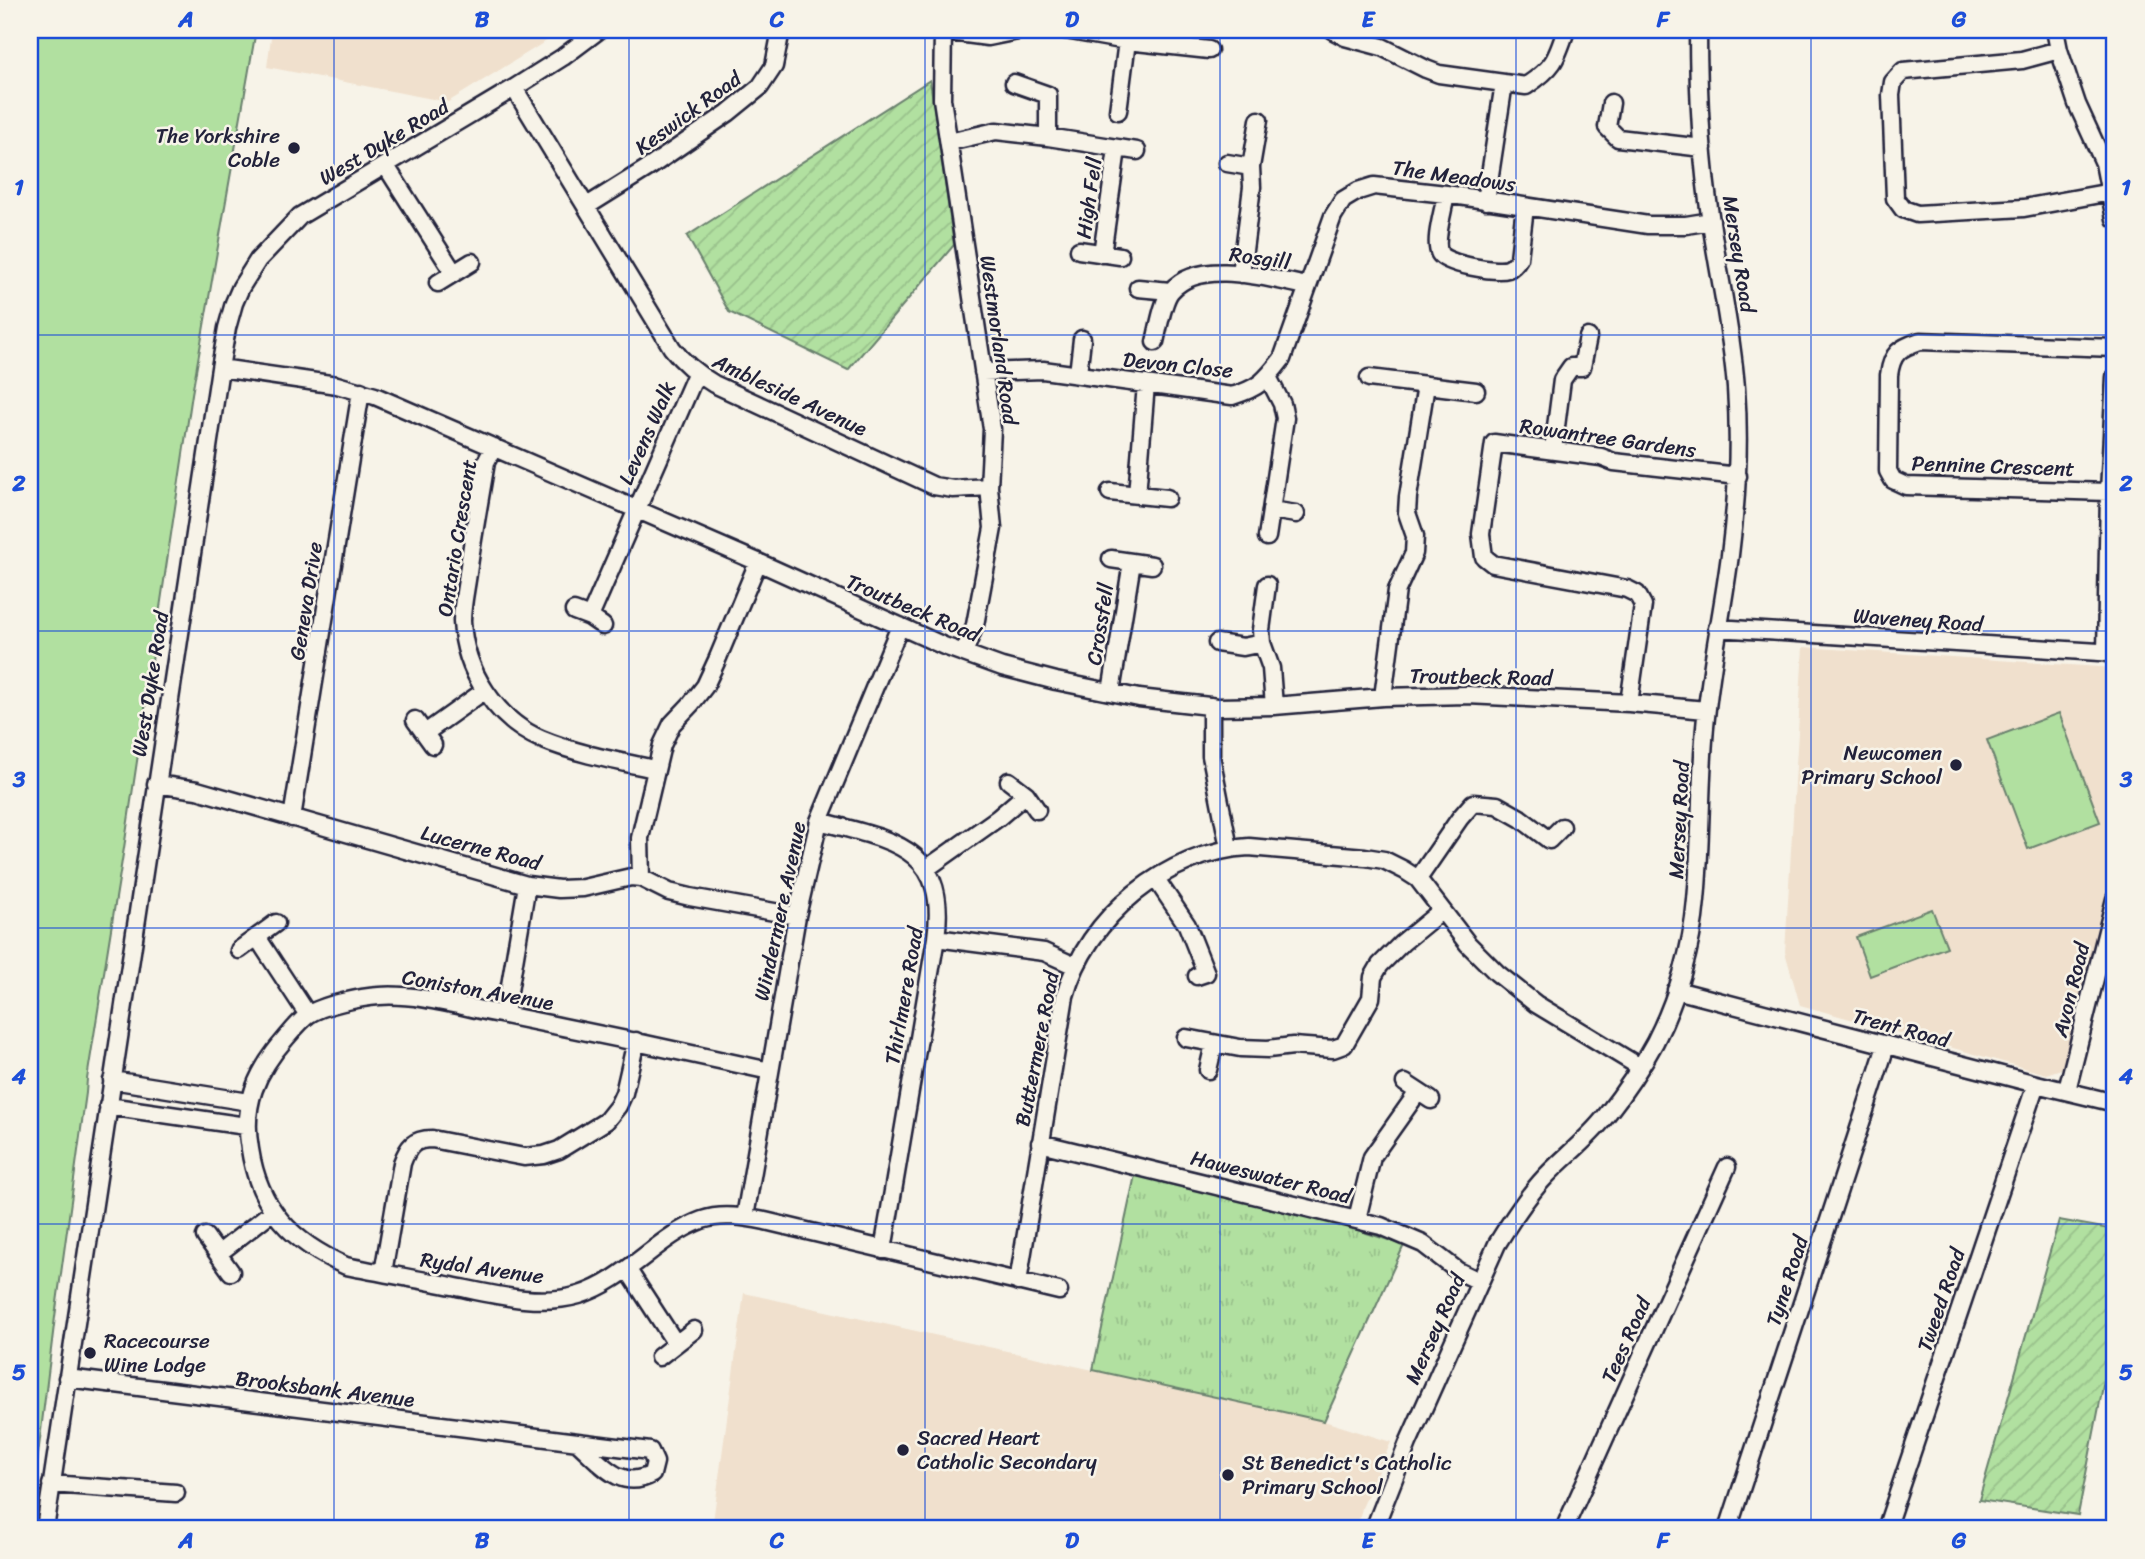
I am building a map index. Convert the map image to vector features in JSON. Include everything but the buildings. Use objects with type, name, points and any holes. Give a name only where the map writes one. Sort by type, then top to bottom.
[{"type":"street","name":"West Dyke Road","points":[[45,1529],[220,368],[234,303],[258,260],[300,216],[514,88],[599,30]]},
{"type":"street","name":"Keswick Road","points":[[587,206],[662,159],[760,87],[774,66],[781,30]]},
{"type":"street","points":[[943,31],[988,37],[1023,30]]},
{"type":"street","points":[[1065,30],[1209,50]]},
{"type":"street","points":[[1332,30],[1345,37],[1382,47],[1439,74],[1526,86],[1545,73],[1553,63],[1566,30]]},
{"type":"street","name":"Mersey Road","points":[[1374,1529],[1408,1443],[1479,1281],[1512,1219],[1544,1178],[1604,1118],[1640,1067],[1655,1041],[1676,990],[1689,943],[1696,902],[1706,710],[1730,558],[1738,476],[1736,388],[1729,327],[1711,221],[1699,110],[1698,30]]},
{"type":"street","points":[[2055,30],[2077,104],[2110,162],[2110,192],[2115,219]]},
{"type":"street","name":"Westmorland Road","points":[[943,31],[942,99],[992,429],[989,487],[993,528],[975,625],[964,653]]},
{"type":"street","points":[[1118,111],[1127,40]]},
{"type":"street","points":[[2059,50],[2022,60],[1903,71],[1893,82],[1891,95],[1895,198],[1903,209],[1917,214],[2024,208],[2110,192]]},
{"type":"street","points":[[1013,83],[1048,95],[1048,137]]},
{"type":"street","points":[[1486,201],[1504,83]]},
{"type":"street","name":"Ambleside Avenue","points":[[514,88],[672,348],[696,373],[714,384],[934,486],[953,489],[989,487]]},
{"type":"street","points":[[1611,103],[1607,127],[1618,138],[1703,148]]},
{"type":"street","points":[[1241,274],[1252,187],[1251,167],[1259,120]]},
{"type":"street","points":[[949,142],[996,131],[1137,151]]},
{"type":"street","name":"High Fell","points":[[1102,254],[1117,149]]},
{"type":"street","points":[[1227,163],[1251,167]]},
{"type":"street","points":[[386,166],[454,273]]},
{"type":"street","name":"The Meadows","points":[[1268,377],[1282,359],[1333,216],[1343,200],[1358,191],[1374,186],[1446,194],[1648,225],[1686,225],[1711,221]]},
{"type":"street","points":[[1446,194],[1437,244],[1439,253],[1445,260],[1484,268],[1509,269],[1515,265],[1519,258],[1525,207]]},
{"type":"street","name":"High Fell","points":[[1079,250],[1120,257]]},
{"type":"street","points":[[438,283],[472,262]]},
{"type":"street","name":"Rosgill","points":[[1170,292],[1187,279],[1223,272],[1307,286]]},
{"type":"street","points":[[1138,288],[1170,292],[1155,342]]},
{"type":"street","points":[[1553,450],[1562,380],[1572,367],[1582,368],[1588,337]]},
{"type":"street","points":[[1078,374],[1082,339]]},
{"type":"street","name":"Pennine Crescent","points":[[2109,492],[1906,486],[1893,480],[1888,471],[1889,375],[1890,364],[1900,348],[1920,341],[2115,348]]},
{"type":"street","name":"Troutbeck Road","points":[[220,368],[337,385],[375,396],[964,653],[1002,667],[1056,681],[1111,692],[1211,706],[1274,706],[1382,697],[1467,695],[1629,703],[1706,710]]},
{"type":"street","name":"Devon Close","points":[[983,372],[1043,370],[1232,396],[1253,390],[1268,377]]},
{"type":"street","name":"Levens Walk","points":[[574,611],[596,621],[636,510],[696,373]]},
{"type":"street","points":[[1268,377],[1282,404],[1285,418],[1268,537]]},
{"type":"street","points":[[2110,653],[2109,492],[2115,377]]},
{"type":"street","points":[[1369,378],[1476,391]]},
{"type":"street","points":[[1137,495],[1146,384]]},
{"type":"street","points":[[1382,697],[1397,590],[1414,552],[1415,536],[1407,513],[1426,385]]},
{"type":"street","name":"Geneva Drive","points":[[292,818],[361,391]]},
{"type":"street","name":"Rowantree Gardens","points":[[1629,703],[1643,605],[1637,594],[1627,589],[1493,564],[1484,556],[1481,534],[1494,443],[1601,457],[1628,464],[1738,476]]},
{"type":"street","name":"Ontario Crescent","points":[[494,447],[486,463],[462,619],[470,660],[484,691],[520,727],[539,738],[575,751],[655,769]]},
{"type":"street","points":[[1110,492],[1167,498]]},
{"type":"street","points":[[1272,510],[1296,514]]},
{"type":"street","name":"Crossfell","points":[[1111,559],[1152,565]]},
{"type":"street","points":[[758,562],[705,686],[672,724],[662,745],[640,838],[641,877],[669,892],[797,916]]},
{"type":"street","name":"Crossfell","points":[[1111,692],[1132,562]]},
{"type":"street","points":[[1267,586],[1261,630],[1262,643],[1271,668],[1274,706]]},
{"type":"street","name":"Windermere Avenue","points":[[745,1217],[797,916],[819,821],[900,626]]},
{"type":"street","name":"Waveney Road","points":[[1717,628],[2110,653]]},
{"type":"street","points":[[1217,643],[1243,647],[1262,643]]},
{"type":"street","points":[[424,732],[484,691]]},
{"type":"street","points":[[1211,706],[1211,756],[1228,848]]},
{"type":"street","points":[[1009,781],[1026,794],[1037,810]]},
{"type":"street","name":"Lucerne Road","points":[[156,784],[197,790],[527,885],[559,889],[583,888],[641,877]]},
{"type":"street","points":[[926,869],[998,818],[1026,794]]},
{"type":"street","points":[[1418,879],[1473,803],[1497,805],[1549,840],[1562,827]]},
{"type":"street","name":"Thirlmere Road","points":[[819,821],[897,843],[926,869],[934,884],[938,901],[936,938],[883,1250]]},
{"type":"street","name":"Buttermere Road","points":[[1018,1282],[1065,996],[1075,966],[1085,949],[1134,894],[1184,862],[1228,848],[1249,847],[1384,860],[1418,879],[1468,944],[1497,973],[1536,1004],[1640,1067]]},
{"type":"street","points":[[1156,879],[1187,925],[1206,973],[1197,976]]},
{"type":"street","points":[[505,1015],[527,885]]},
{"type":"street","name":"Avon Road","points":[[2067,1090],[2115,900]]},
{"type":"street","points":[[1186,1038],[1240,1048],[1293,1046],[1333,1049],[1344,1045],[1371,998],[1373,977],[1380,965],[1441,911]]},
{"type":"street","points":[[239,950],[276,923]]},
{"type":"street","points":[[108,1105],[246,1126],[249,1102],[271,1055],[308,1014],[257,937]]},
{"type":"street","points":[[936,938],[1044,952],[1075,966]]},
{"type":"street","name":"Trent Road","points":[[1676,990],[2115,1103]]},
{"type":"street","name":"Coniston Avenue","points":[[308,1014],[362,998],[383,995],[422,999],[636,1041],[770,1072]]},
{"type":"street","points":[[383,1273],[402,1163],[413,1143],[421,1139],[432,1139],[524,1157],[559,1150],[606,1121],[618,1107],[624,1093],[636,1041]]},
{"type":"street","points":[[1208,1070],[1214,1044]]},
{"type":"street","name":"Tyne Road","points":[[1728,1529],[1886,1046]]},
{"type":"street","points":[[112,1080],[249,1102]]},
{"type":"street","name":"Tweed Road","points":[[1886,1529],[2036,1084]]},
{"type":"street","points":[[1357,1219],[1372,1157],[1418,1092]]},
{"type":"street","name":"Rydal Avenue","points":[[246,1126],[257,1182],[273,1211],[301,1241],[323,1256],[346,1266],[517,1298],[548,1299],[577,1295],[603,1284],[628,1270],[681,1230],[703,1220],[724,1216],[745,1217],[1059,1291]]},
{"type":"street","name":"Haweswater Road","points":[[1040,1143],[1381,1226],[1423,1244],[1458,1271],[1479,1281]]},
{"type":"street","name":"Tees Road","points":[[1564,1529],[1727,1167]]},
{"type":"street","points":[[218,1254],[273,1211]]},
{"type":"street","points":[[205,1236],[231,1272]]},
{"type":"street","points":[[628,1270],[676,1344]]},
{"type":"street","points":[[659,1357],[694,1330]]},
{"type":"street","name":"Brooksbank Avenue","points":[[67,1378],[577,1442]]},
{"type":"street","points":[[51,1484],[176,1493]]},
{"type":"shaded area","points":[[272,30],[564,30],[448,102],[267,67]]},
{"type":"shaded area","name":"Newcomen Primary School","points":[[1803,647],[2115,668],[2115,861],[2064,1068],[2046,1074],[1800,1005],[1785,952]]},
{"type":"shaded area","name":"Sacred Heart Catholic Secondary","points":[[744,1293],[1324,1421],[1391,1442],[1362,1508],[1357,1529],[712,1529]]},
{"type":"green space","points":[[30,30],[256,30],[192,394],[87,1079],[30,1520]]},
{"type":"green space","points":[[930,80],[954,245],[848,370],[729,312],[687,236]]},
{"type":"green space","points":[[2059,713],[2100,822],[2028,849],[1987,740]]},
{"type":"green space","points":[[1932,909],[1947,947],[1870,976],[1856,937]]},
{"type":"green space","points":[[1135,1175],[1348,1227],[1404,1245],[1324,1421],[1093,1370]]},
{"type":"green space","points":[[2059,1220],[2115,1230],[2115,1324],[2078,1515],[1979,1500]]},
{"type":"place","name":"The Yorkshire Coble","points":[[294,148]]},
{"type":"place","name":"Newcomen Primary School","points":[[1956,765]]},
{"type":"place","name":"Racecourse Wine Lodge","points":[[90,1353]]},
{"type":"place","name":"Sacred Heart Catholic Secondary","points":[[903,1450]]},
{"type":"place","name":"St Benedict's Catholic Primary School","points":[[1228,1475]]}]
